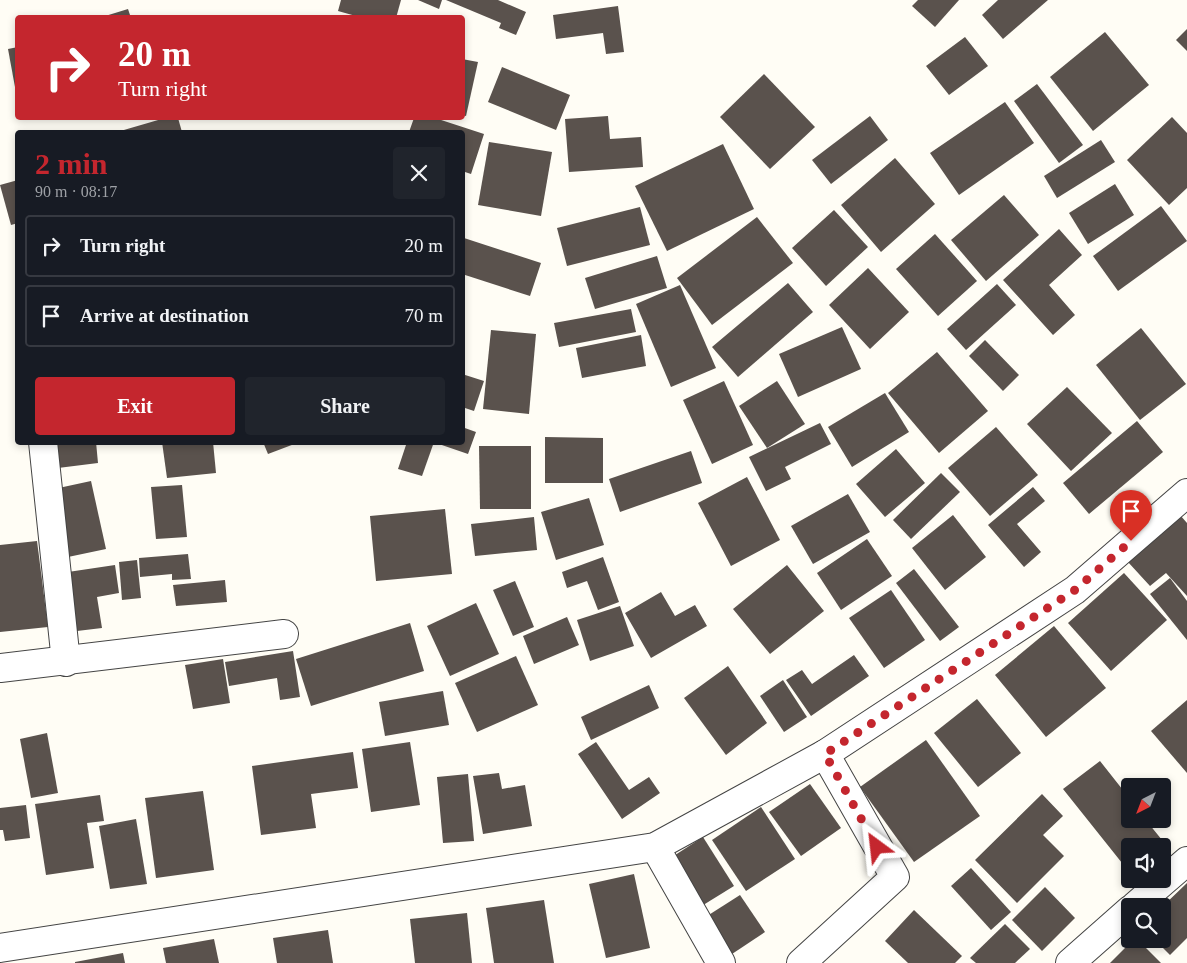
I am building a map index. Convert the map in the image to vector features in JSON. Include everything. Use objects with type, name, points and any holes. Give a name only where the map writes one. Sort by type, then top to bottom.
[{"type":"street","points":[[43,445],[66,662]]},
{"type":"street","points":[[0,948],[655,847],[825,754],[1075,590],[1187,493]]},
{"type":"street","points":[[0,668],[66,662],[284,634]]},
{"type":"street","points":[[801,963],[895,878],[825,754]]},
{"type":"street","points":[[655,847],[721,963]]},
{"type":"street","points":[[1144,898],[1187,861]]},
{"type":"street","points":[[1070,963],[1121,918]]},
{"type":"building","points":[[341,0],[401,0],[397,15],[352,15],[338,11]]},
{"type":"building","points":[[418,0],[442,0],[439,9]]},
{"type":"building","points":[[446,0],[498,0],[526,12],[516,35],[499,28],[501,23]]},
{"type":"building","points":[[918,0],[959,0],[935,27],[912,6]]},
{"type":"building","points":[[998,0],[1048,0],[1003,39],[982,15]]},
{"type":"building","points":[[618,6],[624,52],[606,54],[603,33],[556,39],[553,15]]},
{"type":"building","points":[[128,9],[130,15],[108,15]]},
{"type":"building","points":[[1187,29],[1187,51],[1176,40]]},
{"type":"building","points":[[1105,32],[1149,85],[1093,131],[1050,77]]},
{"type":"building","points":[[965,37],[988,66],[949,95],[926,66]]},
{"type":"building","points":[[15,48],[15,87],[8,49]]},
{"type":"building","points":[[465,60],[478,62],[465,116]]},
{"type":"building","points":[[502,67],[570,95],[556,130],[488,102]]},
{"type":"building","points":[[764,74],[815,127],[770,169],[720,117]]},
{"type":"building","points":[[1037,84],[1083,145],[1059,163],[1014,101]]},
{"type":"building","points":[[1005,102],[1034,143],[959,195],[930,153]]},
{"type":"building","points":[[608,116],[610,139],[641,137],[643,167],[569,172],[565,119]]},
{"type":"building","points":[[870,116],[888,140],[831,184],[812,160]]},
{"type":"building","points":[[1172,117],[1187,133],[1187,188],[1169,205],[1127,160]]},
{"type":"building","points":[[158,120],[179,120],[181,130],[124,130]]},
{"type":"building","points":[[413,120],[441,120],[484,134],[471,174],[465,172],[465,130],[410,130]]},
{"type":"building","points":[[1101,140],[1115,162],[1057,198],[1044,176]]},
{"type":"building","points":[[489,142],[552,152],[541,216],[478,205]]},
{"type":"building","points":[[723,144],[754,209],[667,251],[635,186]]},
{"type":"building","points":[[895,158],[935,204],[881,252],[841,205]]},
{"type":"building","points":[[15,181],[15,224],[11,225],[0,185]]},
{"type":"building","points":[[1115,184],[1134,215],[1088,244],[1069,213]]},
{"type":"building","points":[[1004,195],[1039,235],[986,281],[951,240]]},
{"type":"building","points":[[1161,206],[1187,241],[1118,291],[1093,256]]},
{"type":"building","points":[[640,207],[650,245],[567,266],[557,228]]},
{"type":"building","points":[[834,210],[868,247],[826,286],[792,248]]},
{"type":"building","points":[[757,217],[793,263],[712,325],[677,278]]},
{"type":"building","points":[[1059,229],[1082,255],[1049,285],[1075,315],[1053,335],[1003,280]]},
{"type":"building","points":[[935,234],[977,281],[938,316],[896,269]]},
{"type":"building","points":[[465,238],[541,263],[530,296],[465,275]]},
{"type":"building","points":[[657,256],[667,288],[595,309],[585,278]]},
{"type":"building","points":[[868,268],[909,312],[870,349],[829,305]]},
{"type":"building","points":[[788,283],[813,312],[738,377],[712,347]]},
{"type":"building","points":[[997,284],[1016,305],[966,350],[947,329]]},
{"type":"building","points":[[680,285],[716,368],[671,387],[636,304]]},
{"type":"building","points":[[631,309],[636,332],[559,347],[554,323]]},
{"type":"building","points":[[842,327],[861,369],[798,397],[779,354]]},
{"type":"building","points":[[1141,328],[1186,384],[1140,420],[1096,365]]},
{"type":"building","points":[[491,330],[536,334],[529,414],[483,409]]},
{"type":"building","points":[[641,335],[646,366],[582,378],[576,348]]},
{"type":"building","points":[[985,340],[1019,375],[1003,391],[969,356]]},
{"type":"building","points":[[937,352],[988,411],[939,453],[888,393]]},
{"type":"building","points":[[465,375],[484,381],[474,411],[465,408]]},
{"type":"building","points":[[724,381],[753,445],[712,464],[683,400]]},
{"type":"building","points":[[777,381],[805,424],[767,448],[739,406]]},
{"type":"building","points":[[1067,387],[1112,433],[1071,471],[1027,424]]},
{"type":"building","points":[[885,393],[909,432],[852,467],[828,427]]},
{"type":"building","points":[[1137,421],[1163,452],[1089,514],[1063,483]]},
{"type":"building","points":[[820,423],[831,444],[785,467],[791,479],[766,491],[749,457]]},
{"type":"building","points":[[996,427],[1038,475],[990,516],[948,468]]},
{"type":"building","points":[[465,428],[476,432],[468,454],[442,445],[465,445]]},
{"type":"building","points":[[545,437],[603,438],[603,483],[545,483]]},
{"type":"building","points":[[55,445],[96,445],[98,463],[58,468]]},
{"type":"building","points":[[162,445],[213,445],[216,473],[167,478]]},
{"type":"building","points":[[264,445],[292,445],[268,454]]},
{"type":"building","points":[[406,445],[433,445],[422,476],[398,469]]},
{"type":"building","points":[[479,446],[531,446],[531,509],[480,509]]},
{"type":"building","points":[[896,449],[925,483],[885,517],[856,484]]},
{"type":"building","points":[[691,451],[702,483],[620,512],[609,479]]},
{"type":"building","points":[[941,473],[960,492],[911,539],[893,520]]},
{"type":"building","points":[[747,477],[780,540],[731,566],[698,503]]},
{"type":"building","points":[[91,481],[106,549],[68,557],[54,489]]},
{"type":"building","points":[[182,485],[187,537],[156,539],[151,487]]},
{"type":"building","points":[[1033,487],[1045,501],[1017,524],[1041,552],[1024,567],[988,525]]},
{"type":"building","points":[[848,494],[870,532],[813,564],[791,526]]},
{"type":"building","points":[[589,498],[604,545],[556,560],[541,512]]},
{"type":"building","points":[[445,509],[452,574],[376,581],[370,516]]},
{"type":"building","points":[[953,515],[986,557],[945,590],[912,548]]},
{"type":"building","points":[[1180,515],[1187,523],[1187,596],[1166,573],[1150,586],[1128,562]]},
{"type":"building","points":[[534,517],[537,550],[475,556],[471,524]]},
{"type":"building","points":[[867,539],[892,576],[841,610],[817,573]]},
{"type":"building","points":[[37,541],[48,627],[0,632],[0,545]]},
{"type":"building","points":[[188,554],[191,579],[172,580],[172,574],[140,577],[139,558]]},
{"type":"building","points":[[603,557],[619,602],[598,610],[587,581],[567,588],[562,572]]},
{"type":"building","points":[[137,560],[141,598],[122,600],[119,562]]},
{"type":"building","points":[[115,565],[119,593],[97,597],[102,628],[77,631],[68,572]]},
{"type":"building","points":[[787,565],[824,611],[770,654],[733,609]]},
{"type":"building","points":[[914,569],[959,627],[940,641],[896,583]]},
{"type":"building","points":[[1124,573],[1167,620],[1111,671],[1068,623]]},
{"type":"building","points":[[1170,578],[1187,601],[1187,640],[1150,594]]},
{"type":"building","points":[[225,580],[227,602],[176,606],[173,585]]},
{"type":"building","points":[[515,581],[534,627],[513,636],[493,590]]},
{"type":"building","points":[[891,590],[925,640],[884,668],[849,618]]},
{"type":"building","points":[[661,592],[675,616],[695,605],[707,626],[651,658],[625,613]]},
{"type":"building","points":[[476,603],[499,654],[450,676],[427,626]]},
{"type":"building","points":[[620,606],[634,646],[590,661],[577,620]]},
{"type":"building","points":[[567,617],[579,645],[534,664],[523,636]]},
{"type":"building","points":[[410,623],[424,671],[311,706],[296,659]]},
{"type":"building","points":[[1054,626],[1106,688],[1046,737],[995,675]]},
{"type":"building","points":[[293,651],[300,697],[280,700],[277,678],[229,686],[225,662]]},
{"type":"building","points":[[854,655],[869,676],[811,716],[786,680],[802,670],[812,684]]},
{"type":"building","points":[[516,656],[538,705],[477,732],[455,683]]},
{"type":"building","points":[[223,659],[230,703],[193,709],[185,665]]},
{"type":"building","points":[[728,666],[767,723],[726,755],[684,698]]},
{"type":"building","points":[[783,680],[807,717],[784,732],[760,696]]},
{"type":"building","points":[[649,685],[659,708],[591,740],[581,717]]},
{"type":"building","points":[[443,691],[449,725],[385,736],[379,702]]},
{"type":"building","points":[[977,699],[1021,753],[978,787],[934,733]]},
{"type":"building","points":[[1187,700],[1187,773],[1151,731]]},
{"type":"building","points":[[47,733],[58,793],[31,798],[20,739]]},
{"type":"building","points":[[926,740],[980,816],[914,862],[860,787]]},
{"type":"building","points":[[410,742],[420,805],[371,812],[362,749]]},
{"type":"building","points":[[596,742],[629,790],[649,777],[660,793],[622,819],[578,754]]},
{"type":"building","points":[[353,752],[358,788],[311,794],[316,828],[261,835],[252,766]]},
{"type":"building","points":[[1100,761],[1121,788],[1121,828],[1152,828],[1160,838],[1121,838],[1121,862],[1063,789]]},
{"type":"building","points":[[499,773],[502,789],[525,785],[532,826],[483,834],[473,776]]},
{"type":"building","points":[[468,774],[474,841],[443,843],[437,777]]},
{"type":"building","points":[[810,784],[841,828],[801,856],[769,812]]},
{"type":"building","points":[[203,791],[214,870],[156,878],[145,798]]},
{"type":"building","points":[[1042,794],[1063,816],[1043,835],[1064,856],[1017,903],[975,860]]},
{"type":"building","points":[[100,795],[104,821],[87,823],[94,868],[46,875],[35,804]]},
{"type":"building","points":[[26,805],[30,838],[5,841],[3,830],[0,830],[0,808]]},
{"type":"building","points":[[761,807],[795,859],[746,891],[712,840]]},
{"type":"building","points":[[136,819],[147,884],[110,889],[99,826]]},
{"type":"building","points":[[703,837],[734,886],[700,907],[669,859]]},
{"type":"building","points":[[971,868],[1011,912],[991,930],[951,886]]},
{"type":"building","points":[[634,874],[650,948],[606,958],[589,884]]},
{"type":"building","points":[[1187,883],[1187,938],[1170,955],[1163,948],[1171,948],[1171,898]]},
{"type":"building","points":[[1045,887],[1075,918],[1042,951],[1012,920]]},
{"type":"building","points":[[740,895],[765,932],[729,956],[704,918]]},
{"type":"building","points":[[544,900],[554,963],[494,963],[486,908]]},
{"type":"building","points":[[914,910],[962,956],[955,963],[908,963],[885,941]]},
{"type":"building","points":[[467,913],[472,963],[415,963],[410,919]]},
{"type":"building","points":[[1005,924],[1030,949],[1015,963],[976,963],[970,958]]},
{"type":"building","points":[[328,930],[333,963],[277,963],[273,938]]},
{"type":"building","points":[[214,939],[219,963],[166,963],[163,948]]},
{"type":"building","points":[[1125,948],[1146,948],[1161,963],[1110,963]]},
{"type":"building","points":[[123,953],[125,963],[75,963],[75,962]]},
{"type":"route","points":[[877,847],[825,754],[1075,590],[1131,541]]}]
